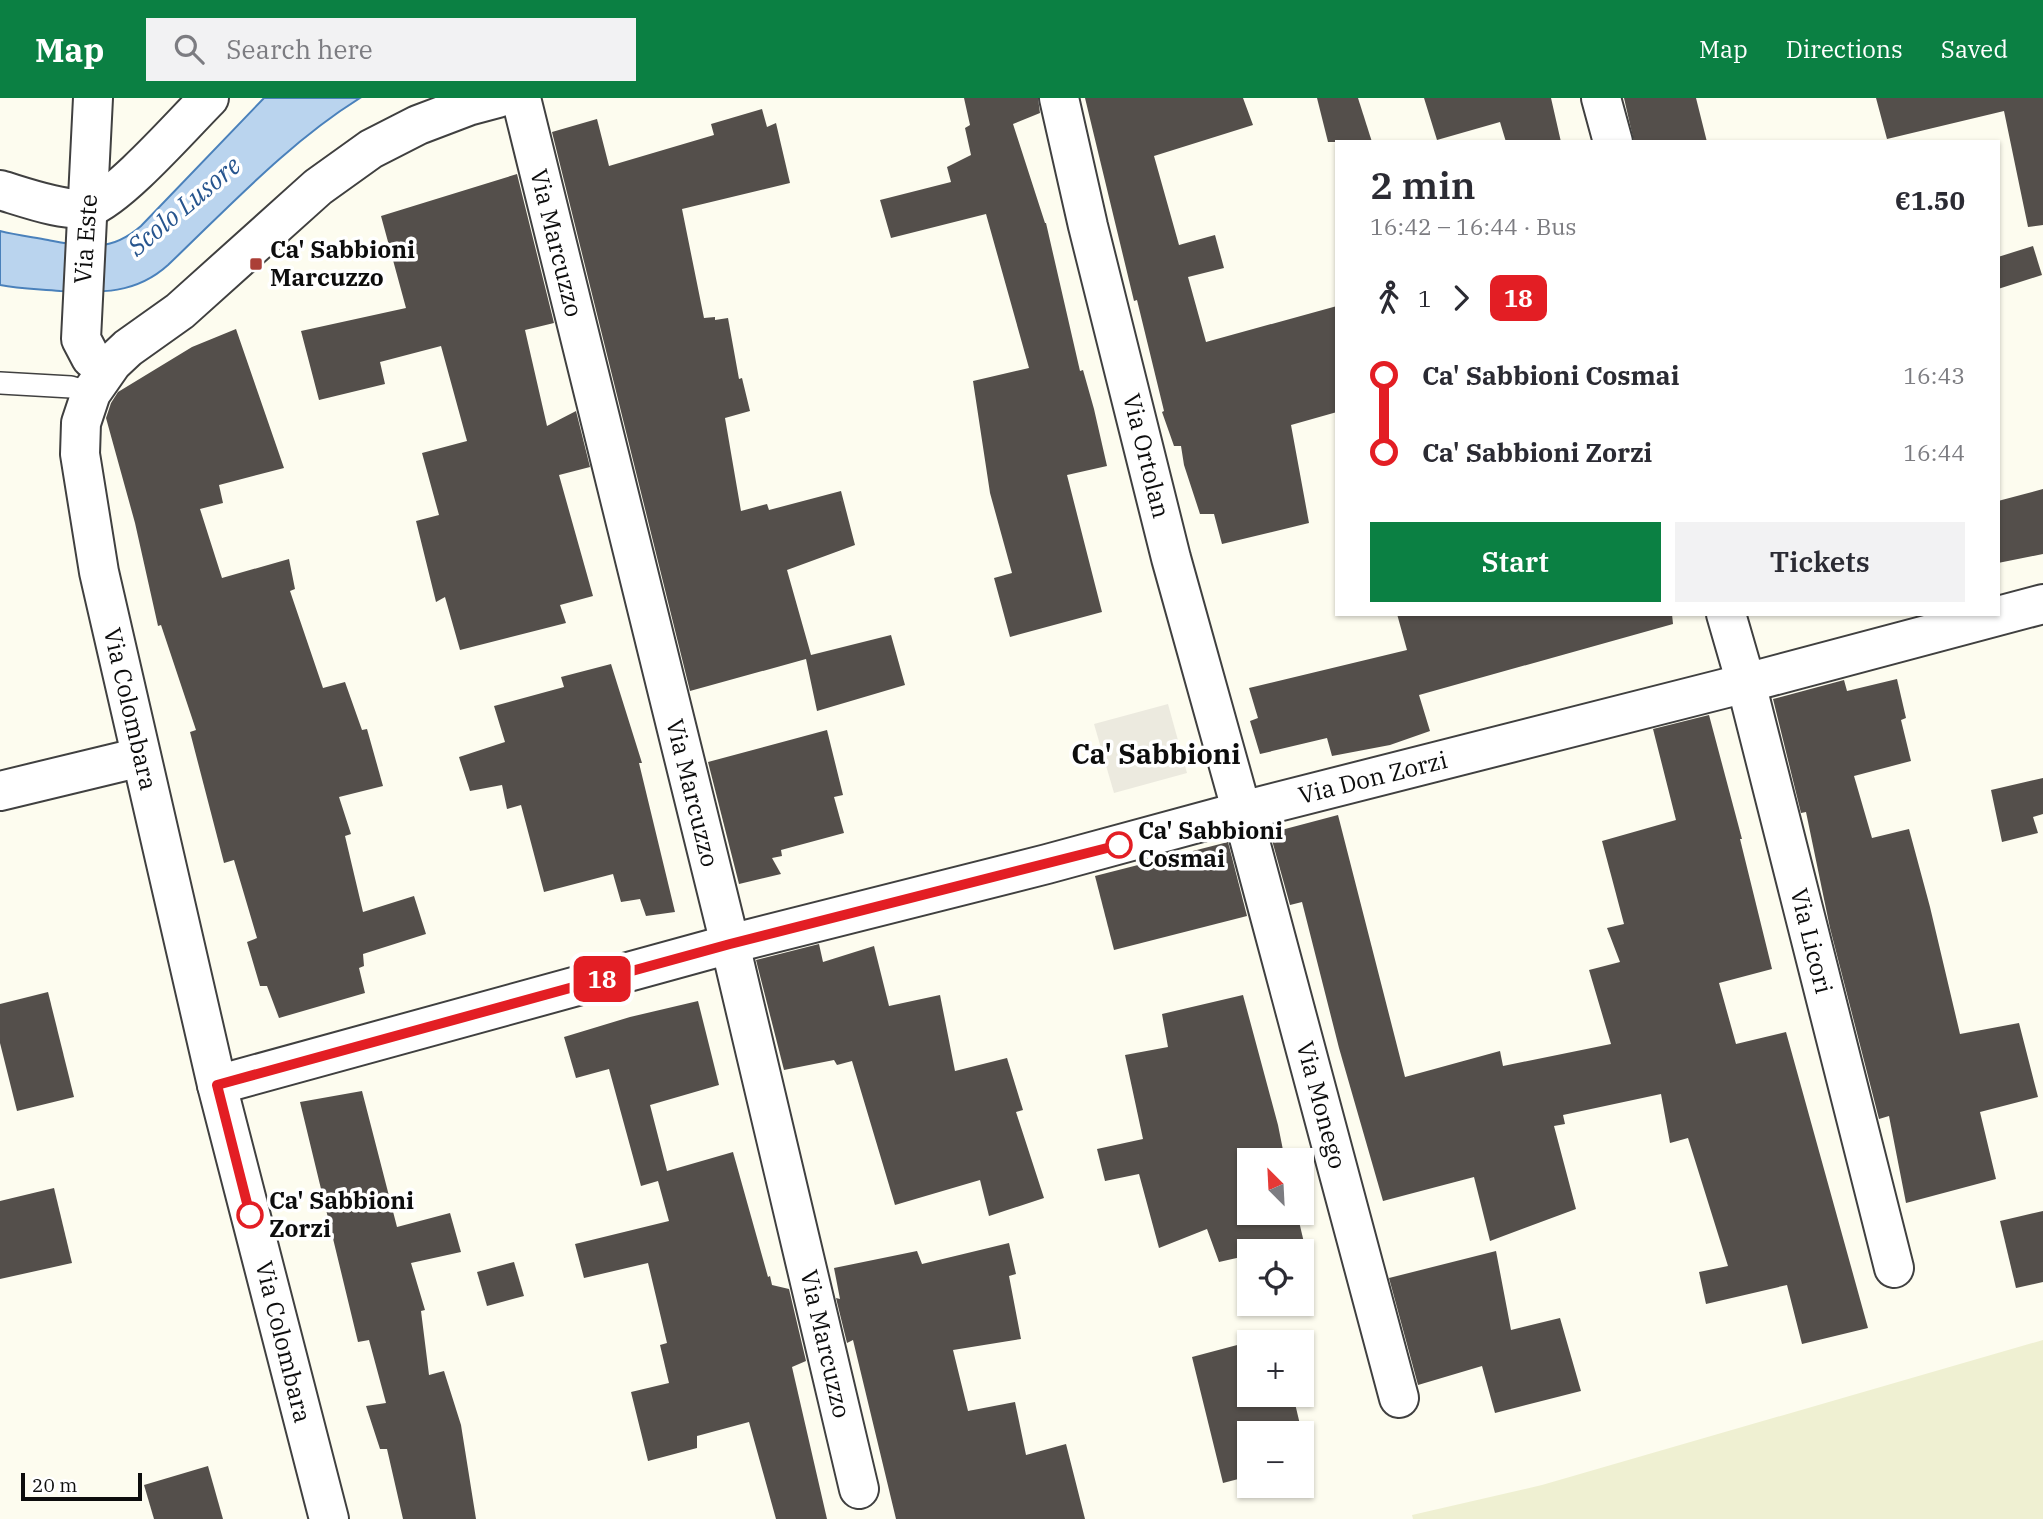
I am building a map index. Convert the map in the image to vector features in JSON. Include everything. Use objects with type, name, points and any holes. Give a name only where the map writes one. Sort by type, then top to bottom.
[{"type":"street","name":"Via Este","points":[[93,98],[81,339],[91,358],[98,381]]},
{"type":"street","points":[[0,190],[59,207],[88,219],[209,98]]},
{"type":"street","name":"Via Colombara","points":[[329,1519],[217,1085],[99,572],[80,454],[81,423],[98,381],[128,348],[180,311],[344,166],[418,125],[498,98]]},
{"type":"street","name":"Via Marcuzzo","points":[[521,98],[730,944],[859,1489]]},
{"type":"street","name":"Via Ortolan","points":[[1059,98],[1088,226],[1171,558],[1242,811]]},
{"type":"street","points":[[1601,98],[1612,140]]},
{"type":"street","name":"Via Don Zorzi","points":[[2000,615],[2043,604]]},
{"type":"street","name":"Via Licori","points":[[1728,616],[1894,1268]]},
{"type":"street","name":"Via Don Zorzi","points":[[217,1085],[730,944],[1998,616]]},
{"type":"street","points":[[0,791],[141,757]]},
{"type":"street","name":"Via Monego","points":[[1242,811],[1399,1398]]},
{"type":"lane","points":[[0,383],[71,387],[98,381]]},
{"type":"green space","points":[[2043,1340],[2043,1519],[1413,1519],[1412,1515],[1542,1485]]},
{"type":"shaded area","points":[[1168,704],[1187,773],[1114,793],[1094,724]]},
{"type":"water","name":"Scolo Lusore","points":[[264,98],[360,98],[284,155],[168,265],[143,282],[117,290],[90,292],[0,285],[0,231],[86,246],[119,241],[141,226]]},
{"type":"building","points":[[964,98],[1038,98],[1040,113],[1013,124],[1046,223],[1080,371],[1083,370],[1107,466],[1067,475],[1102,612],[1010,637],[994,578],[1012,573],[990,493],[973,381],[1029,368],[986,214],[891,238],[880,200],[951,182],[947,167],[971,155],[965,128],[970,125]]},
{"type":"building","points":[[1085,98],[1243,98],[1253,125],[1154,156],[1179,245],[1215,235],[1224,268],[1188,277],[1206,342],[1335,307],[1335,413],[1291,425],[1309,523],[1222,544],[1214,514],[1200,514],[1184,465],[1181,446],[1174,446],[1162,412],[1164,411],[1137,300],[1134,301]]},
{"type":"building","points":[[1317,98],[1358,98],[1371,140],[1328,142]]},
{"type":"building","points":[[1424,98],[1551,98],[1561,140],[1505,140],[1500,122],[1437,140]]},
{"type":"building","points":[[1624,98],[1696,98],[1706,140],[1634,140]]},
{"type":"building","points":[[1876,98],[2043,98],[2043,225],[2028,227],[2004,111],[1887,139]]},
{"type":"building","points":[[762,109],[767,127],[776,123],[790,183],[682,209],[704,318],[728,318],[739,379],[742,378],[750,411],[725,418],[741,511],[767,504],[769,510],[841,491],[855,545],[787,570],[811,655],[891,635],[905,685],[817,711],[806,659],[690,691],[552,132],[597,119],[609,166],[714,135],[711,124]]},
{"type":"building","points":[[517,174],[554,323],[525,330],[547,426],[576,411],[590,467],[559,475],[593,596],[560,605],[566,623],[460,650],[445,597],[436,602],[416,521],[439,515],[422,453],[467,441],[441,346],[380,362],[385,384],[319,400],[301,331],[406,308],[381,216]]},
{"type":"building","points":[[2033,246],[2042,275],[2000,288],[2000,256]]},
{"type":"building","points":[[236,329],[284,468],[219,485],[223,503],[200,509],[222,578],[289,559],[295,589],[290,591],[323,688],[345,682],[362,730],[367,729],[383,786],[339,797],[351,834],[345,836],[363,912],[414,896],[426,934],[363,954],[364,966],[359,968],[365,993],[279,1018],[267,986],[260,986],[247,942],[257,938],[234,860],[224,863],[190,732],[196,730],[161,625],[158,626],[135,523],[106,418],[118,392],[192,347]]},
{"type":"building","points":[[2043,489],[2043,554],[2000,563],[2000,500]]},
{"type":"building","points":[[1398,616],[1672,616],[1673,624],[1419,695],[1430,731],[1390,745],[1332,756],[1327,738],[1260,754],[1250,721],[1258,718],[1249,688],[1407,650]]},
{"type":"building","points":[[611,664],[642,763],[639,763],[675,912],[646,916],[640,899],[621,902],[613,874],[544,892],[521,805],[507,809],[502,785],[470,791],[459,757],[505,742],[494,706],[564,687],[561,677]]},
{"type":"building","points":[[1897,679],[1906,718],[1901,720],[1911,761],[1854,776],[1872,838],[1909,829],[1960,1034],[2019,1023],[2038,1097],[1980,1112],[1996,1179],[1906,1203],[1889,1116],[1879,1119],[1830,928],[1806,812],[1801,813],[1773,699],[1844,680],[1847,691]]},
{"type":"building","points":[[1709,715],[1742,839],[1772,969],[1719,983],[1736,1044],[1786,1032],[1868,1328],[1802,1344],[1787,1285],[1706,1304],[1699,1272],[1728,1266],[1688,1138],[1670,1143],[1661,1094],[1563,1115],[1565,1124],[1554,1126],[1576,1209],[1490,1241],[1474,1177],[1383,1201],[1339,1048],[1302,902],[1290,905],[1270,833],[1338,815],[1405,1077],[1500,1051],[1503,1066],[1611,1044],[1589,970],[1620,962],[1607,928],[1624,924],[1602,841],[1676,820],[1653,729]]},
{"type":"building","points":[[827,730],[843,795],[834,797],[844,833],[781,850],[782,856],[772,858],[781,874],[739,884],[708,762]]},
{"type":"building","points":[[2043,778],[2043,814],[2033,817],[2038,833],[2002,842],[1991,790]]},
{"type":"building","points":[[1228,842],[1247,916],[1114,950],[1095,876]]},
{"type":"building","points":[[819,944],[823,962],[874,946],[889,1006],[940,995],[955,1071],[1007,1058],[1023,1110],[1016,1112],[1044,1198],[989,1216],[980,1180],[895,1205],[852,1061],[837,1065],[834,1060],[784,1070],[756,960]]},
{"type":"building","points":[[48,992],[74,1097],[17,1111],[0,1043],[0,1004]]},
{"type":"building","points":[[1243,995],[1283,1148],[1237,1148],[1237,1225],[1300,1225],[1303,1239],[1237,1239],[1237,1258],[1219,1262],[1207,1229],[1159,1248],[1139,1174],[1105,1181],[1097,1149],[1143,1139],[1125,1055],[1168,1047],[1162,1014]]},
{"type":"building","points":[[698,1001],[719,1085],[650,1105],[667,1171],[733,1152],[768,1277],[770,1276],[772,1285],[789,1289],[806,1361],[792,1367],[827,1519],[776,1519],[749,1422],[697,1436],[697,1448],[648,1461],[631,1392],[669,1383],[660,1345],[667,1343],[648,1263],[584,1278],[575,1244],[669,1221],[658,1181],[641,1186],[609,1069],[576,1078],[564,1037],[630,1017]]},
{"type":"building","points":[[362,1091],[397,1227],[450,1213],[461,1252],[411,1263],[425,1310],[421,1311],[429,1375],[444,1371],[461,1425],[476,1519],[403,1519],[387,1449],[380,1449],[366,1406],[386,1403],[369,1340],[358,1342],[300,1102]]},
{"type":"building","points":[[54,1188],[72,1263],[0,1279],[0,1201]]},
{"type":"building","points":[[2043,1211],[2043,1282],[2016,1288],[2000,1221]]},
{"type":"building","points":[[1009,1243],[1016,1274],[1009,1276],[1021,1339],[953,1350],[968,1411],[1015,1402],[1026,1455],[1066,1444],[1085,1519],[896,1519],[853,1340],[847,1343],[836,1298],[840,1299],[834,1268],[917,1251],[922,1264]]},
{"type":"building","points":[[1496,1251],[1511,1330],[1560,1318],[1581,1391],[1495,1413],[1482,1366],[1418,1385],[1389,1278]]},
{"type":"building","points":[[514,1262],[524,1296],[487,1306],[477,1272]]},
{"type":"building","points":[[1237,1345],[1237,1407],[1296,1407],[1299,1421],[1237,1421],[1237,1479],[1223,1483],[1192,1357]]},
{"type":"building","points":[[208,1466],[223,1519],[154,1519],[144,1485]]},
{"type":"bus line","name":"18","points":[[250,1215],[217,1085],[730,944],[1119,845]]},
{"type":"place","name":"Ca' Sabbioni Marcuzzo","points":[[256,264]]},
{"type":"place","name":"Ca' Sabbioni Cosmai","points":[[1119,845]]},
{"type":"place","name":"Ca' Sabbioni Zorzi","points":[[250,1215]]},
{"type":"district","name":"Ca' Sabbioni","points":[[1156,754]]}]
